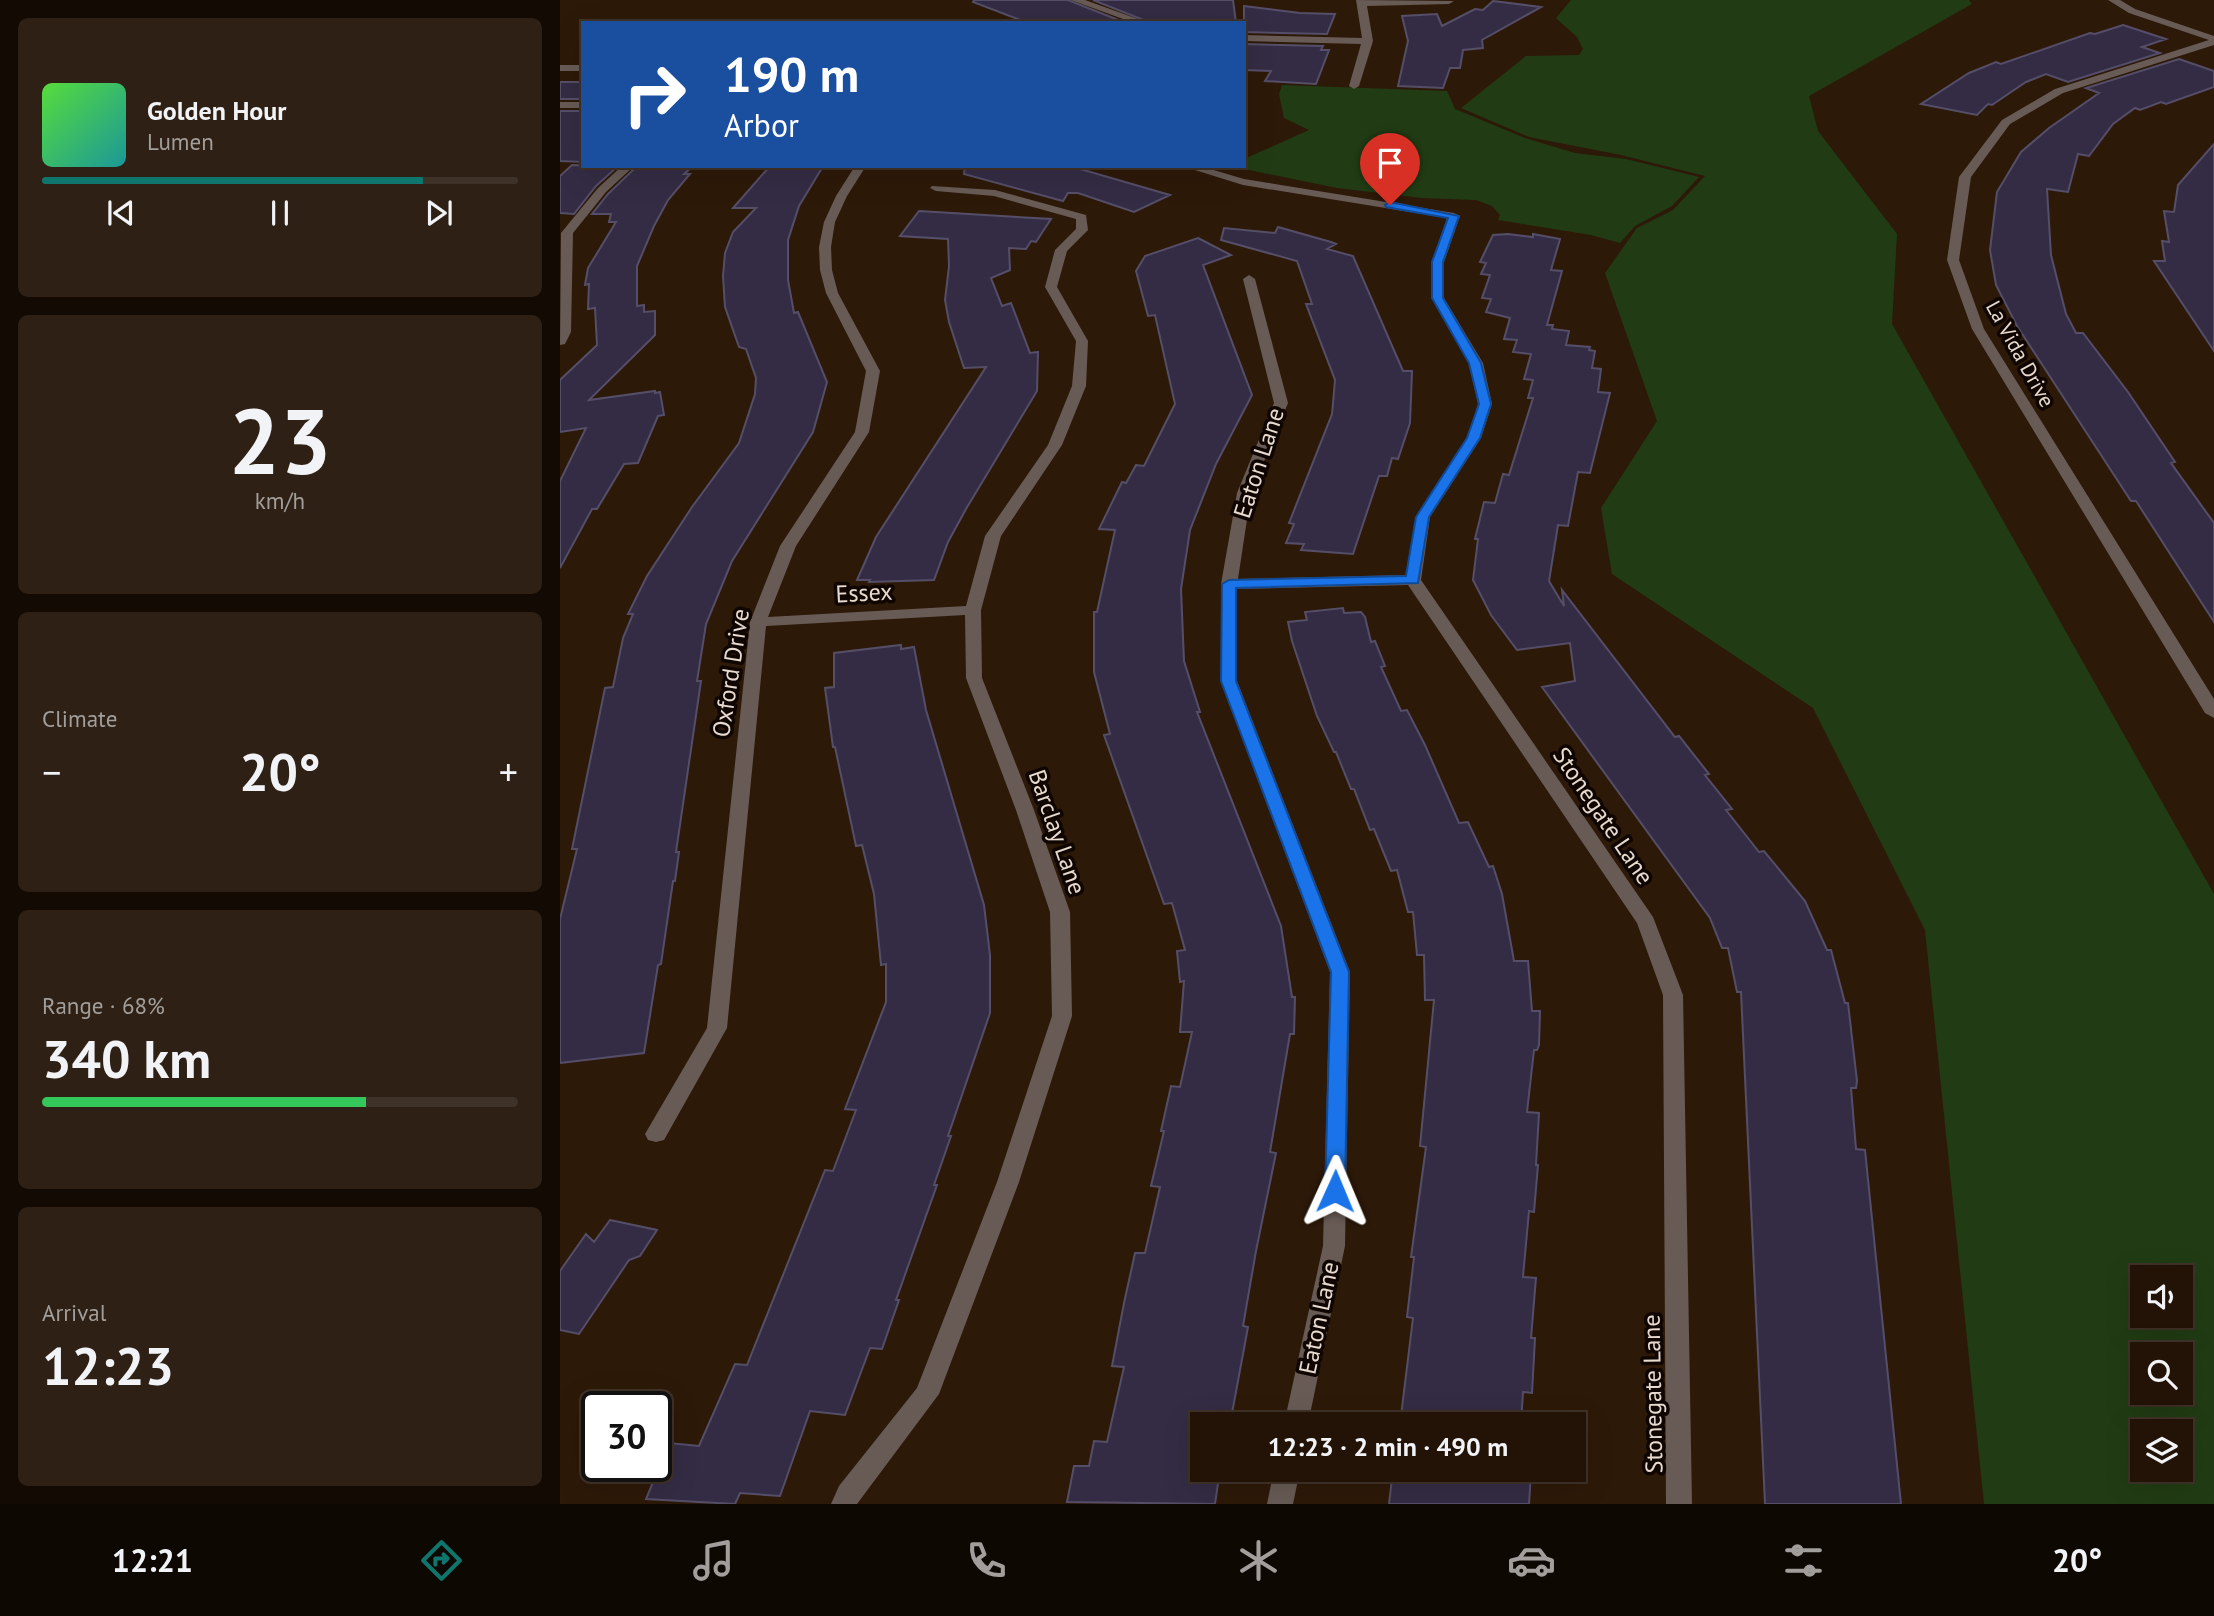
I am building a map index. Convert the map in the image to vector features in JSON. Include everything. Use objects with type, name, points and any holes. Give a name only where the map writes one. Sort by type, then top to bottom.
[{"type":"street","points":[[1076,0],[1138,21]]},
{"type":"street","points":[[2113,0],[2132,10],[2214,41]]},
{"type":"street","points":[[1354,86],[1368,41],[1368,22],[1361,1],[1449,1]]},
{"type":"street","points":[[1246,38],[1368,41]]},
{"type":"street","name":"La Vida Drive","points":[[2214,41],[2059,91],[2006,122],[1965,177],[1953,260],[1979,329],[2214,713]]},
{"type":"street","points":[[560,68],[581,68]]},
{"type":"street","points":[[560,105],[581,105]]},
{"type":"street","points":[[563,336],[567,233],[602,190],[627,168]]},
{"type":"street","name":"Oxford Drive","points":[[656,1133],[716,1028],[758,622],[788,546],[862,432],[873,371],[832,299],[823,252],[831,215],[860,168]]},
{"type":"street","points":[[1194,168],[1255,185],[1454,216],[1438,262],[1438,298],[1475,363],[1485,404],[1474,438],[1423,517],[1413,580],[1229,584]]},
{"type":"street","name":"Barclay Lane","points":[[844,1504],[848,1493],[927,1394],[1008,1182],[1062,1016],[1060,912],[1025,810],[974,678],[973,610],[993,537],[1055,445],[1079,386],[1082,341],[1051,286],[1061,250],[1082,230],[1082,217],[995,193],[936,188]]},
{"type":"street","name":"Eaton Lane","points":[[1249,279],[1282,403],[1244,493],[1229,584],[1229,681],[1340,972],[1334,1246],[1299,1412]]},
{"type":"street","name":"Stonegate Lane","points":[[1413,580],[1646,922],[1673,995],[1679,1504]]},
{"type":"street","name":"Essex","points":[[758,622],[973,610]]},
{"type":"street","points":[[1280,1504],[1285,1482]]},
{"type":"green space","points":[[1571,0],[1969,0],[1972,4],[1809,96],[1818,131],[1897,234],[1892,324],[2214,894],[2214,1504],[1984,1504],[1925,930],[1813,708],[1612,574],[1601,508],[1657,421],[1605,273],[1637,228],[1673,210],[1705,176],[1621,155],[1529,137],[1461,108],[1526,56],[1579,55],[1583,49],[1577,37],[1556,18]]},
{"type":"green space","points":[[1282,85],[1447,91],[1455,109],[1525,138],[1575,153],[1626,159],[1699,177],[1672,206],[1635,226],[1620,243],[1591,235],[1498,220],[1500,215],[1492,206],[1476,200],[1422,198],[1337,188],[1240,168],[1246,168],[1246,158],[1309,130],[1284,118],[1279,94]]},
{"type":"building","points":[[1068,0],[1121,21],[1023,21],[973,2]]},
{"type":"building","points":[[1093,0],[1233,0],[1236,21],[1188,20],[1146,21]]},
{"type":"building","points":[[1493,1],[1541,7],[1482,40],[1483,48],[1463,50],[1460,68],[1450,68],[1443,88],[1398,86],[1408,41],[1402,16],[1437,14],[1442,26],[1475,9],[1483,10]]},
{"type":"building","points":[[1244,6],[1335,14],[1327,34],[1246,32]]},
{"type":"building","points":[[2123,25],[2166,39],[2142,47],[2160,53],[2068,82],[2046,74],[2026,82],[1992,105],[1988,104],[1977,115],[1921,104],[1969,73],[1996,62],[2001,64],[2090,33],[2095,34]]},
{"type":"building","points":[[1246,44],[1323,46],[1321,50],[1329,50],[1316,84],[1265,81],[1271,71],[1246,70]]},
{"type":"building","points":[[2179,59],[2214,71],[2214,87],[2166,104],[2161,102],[2140,110],[2135,108],[2113,124],[2089,156],[2078,154],[2068,192],[2047,189],[2051,255],[2066,314],[2076,333],[2083,333],[2128,392],[2175,462],[2171,463],[2214,523],[2214,622],[2136,501],[2131,501],[2017,326],[1996,285],[1990,250],[1997,192],[2021,152],[2049,128],[2099,93],[2086,88]]},
{"type":"building","points":[[560,82],[581,82],[581,99],[560,99]]},
{"type":"building","points":[[560,111],[581,111],[581,162],[560,161]]},
{"type":"building","points":[[2214,144],[2214,351],[2154,261],[2165,261],[2162,241],[2169,242],[2164,211],[2174,212],[2178,185]]},
{"type":"building","points":[[572,165],[581,165],[581,168],[616,168],[596,186],[574,214],[560,213],[560,176]]},
{"type":"building","points":[[635,168],[691,168],[684,174],[690,174],[668,200],[637,266],[637,306],[644,305],[644,312],[655,311],[655,335],[589,400],[660,392],[664,415],[658,416],[638,463],[624,464],[597,509],[592,509],[560,568],[560,481],[586,428],[560,432],[560,380],[597,345],[595,308],[588,309],[589,284],[585,285],[588,268],[616,222],[609,222],[611,214],[592,214]]},
{"type":"building","points":[[768,168],[822,168],[799,206],[788,240],[788,280],[794,313],[798,312],[827,382],[813,432],[732,561],[706,624],[697,681],[701,681],[676,852],[679,852],[675,881],[644,1053],[560,1063],[560,919],[577,849],[572,849],[605,688],[613,687],[623,638],[633,614],[628,614],[647,576],[692,507],[739,443],[755,394],[756,378],[746,349],[739,347],[725,307],[723,276],[725,253],[733,232],[756,208],[733,208]]},
{"type":"building","points":[[965,168],[1077,168],[1170,195],[1134,212],[1078,193],[1068,193],[1063,201],[964,174]]},
{"type":"building","points":[[919,211],[1051,219],[1036,242],[1031,241],[1026,249],[1009,248],[1010,270],[991,278],[1002,306],[1011,303],[1030,353],[1038,352],[1037,391],[948,542],[934,580],[869,582],[870,580],[857,580],[876,537],[986,367],[964,368],[949,322],[945,300],[949,266],[948,239],[900,236]]},
{"type":"building","points":[[1278,227],[1331,242],[1336,244],[1327,249],[1353,256],[1403,371],[1412,371],[1410,423],[1398,459],[1392,458],[1387,476],[1379,476],[1353,554],[1301,550],[1304,544],[1286,543],[1294,524],[1289,523],[1332,414],[1335,380],[1306,304],[1312,304],[1297,261],[1221,240],[1224,228],[1275,233]]},
{"type":"building","points":[[1533,234],[1560,239],[1551,270],[1562,271],[1547,325],[1553,325],[1552,329],[1569,331],[1566,345],[1590,347],[1589,350],[1595,351],[1592,368],[1601,369],[1598,392],[1610,393],[1590,473],[1578,472],[1568,526],[1558,525],[1549,581],[1564,606],[1562,590],[1675,737],[1679,736],[1709,774],[1705,775],[1732,809],[1726,810],[1759,852],[1764,851],[1805,901],[1827,950],[1831,950],[1845,1003],[1848,1003],[1857,1081],[1856,1088],[1851,1088],[1856,1149],[1865,1150],[1901,1504],[1765,1504],[1741,992],[1737,992],[1728,948],[1722,948],[1710,918],[1542,687],[1575,681],[1570,643],[1517,650],[1491,615],[1473,580],[1478,539],[1475,539],[1484,502],[1495,503],[1503,474],[1509,475],[1533,398],[1528,398],[1533,380],[1524,379],[1531,354],[1513,352],[1517,340],[1504,339],[1510,318],[1486,312],[1491,299],[1482,298],[1490,275],[1481,274],[1486,263],[1480,262],[1493,235],[1533,237]]},
{"type":"building","points":[[1198,238],[1231,255],[1203,265],[1252,395],[1216,464],[1190,530],[1181,589],[1184,661],[1200,712],[1197,712],[1281,926],[1292,997],[1295,997],[1294,1034],[1290,1034],[1270,1152],[1276,1153],[1243,1326],[1248,1327],[1232,1412],[1190,1412],[1190,1482],[1218,1482],[1215,1504],[1067,1502],[1074,1466],[1089,1466],[1094,1441],[1107,1442],[1124,1367],[1112,1366],[1124,1303],[1135,1253],[1145,1253],[1160,1187],[1151,1186],[1164,1131],[1161,1131],[1171,1086],[1180,1087],[1192,1032],[1180,1032],[1184,981],[1180,982],[1177,951],[1185,950],[1172,903],[1164,904],[1104,735],[1110,734],[1094,672],[1094,612],[1097,612],[1115,530],[1099,529],[1122,482],[1126,483],[1136,465],[1144,466],[1175,404],[1155,315],[1148,316],[1136,271],[1145,256]]},
{"type":"building","points":[[1343,608],[1344,613],[1361,612],[1365,617],[1371,642],[1375,641],[1385,666],[1381,667],[1401,711],[1407,710],[1459,823],[1468,822],[1489,867],[1493,866],[1502,894],[1514,961],[1528,961],[1532,1011],[1540,1011],[1539,1045],[1537,1050],[1534,1050],[1527,1112],[1539,1113],[1534,1212],[1529,1211],[1523,1277],[1536,1278],[1531,1338],[1535,1338],[1532,1393],[1523,1392],[1522,1412],[1401,1412],[1413,1318],[1407,1317],[1414,1257],[1411,1257],[1426,1147],[1420,1146],[1434,1000],[1425,1000],[1424,955],[1417,955],[1413,912],[1408,912],[1397,870],[1391,871],[1374,829],[1370,830],[1354,789],[1351,789],[1317,716],[1292,641],[1288,622],[1307,620],[1305,612]]},
{"type":"building","points":[[901,645],[901,649],[914,647],[926,710],[984,905],[990,955],[990,1013],[948,1136],[951,1136],[934,1185],[937,1185],[896,1300],[899,1300],[882,1349],[870,1348],[845,1415],[810,1411],[780,1496],[740,1493],[735,1504],[646,1499],[653,1482],[672,1482],[672,1443],[699,1446],[735,1364],[747,1365],[825,1170],[833,1171],[856,1110],[845,1109],[886,1002],[886,964],[881,965],[874,894],[862,845],[856,846],[833,747],[825,688],[834,687],[834,653]]},
{"type":"building","points":[[610,1220],[657,1230],[640,1256],[629,1260],[579,1334],[560,1330],[560,1271],[586,1234],[594,1242]]},
{"type":"building","points":[[1392,1482],[1530,1482],[1529,1504],[1389,1504]]},
{"type":"route","points":[[1335,1191],[1340,972],[1229,681],[1229,584],[1413,580],[1423,517],[1474,438],[1485,404],[1475,363],[1438,298],[1438,262],[1454,216],[1444,212],[1390,205]]}]
